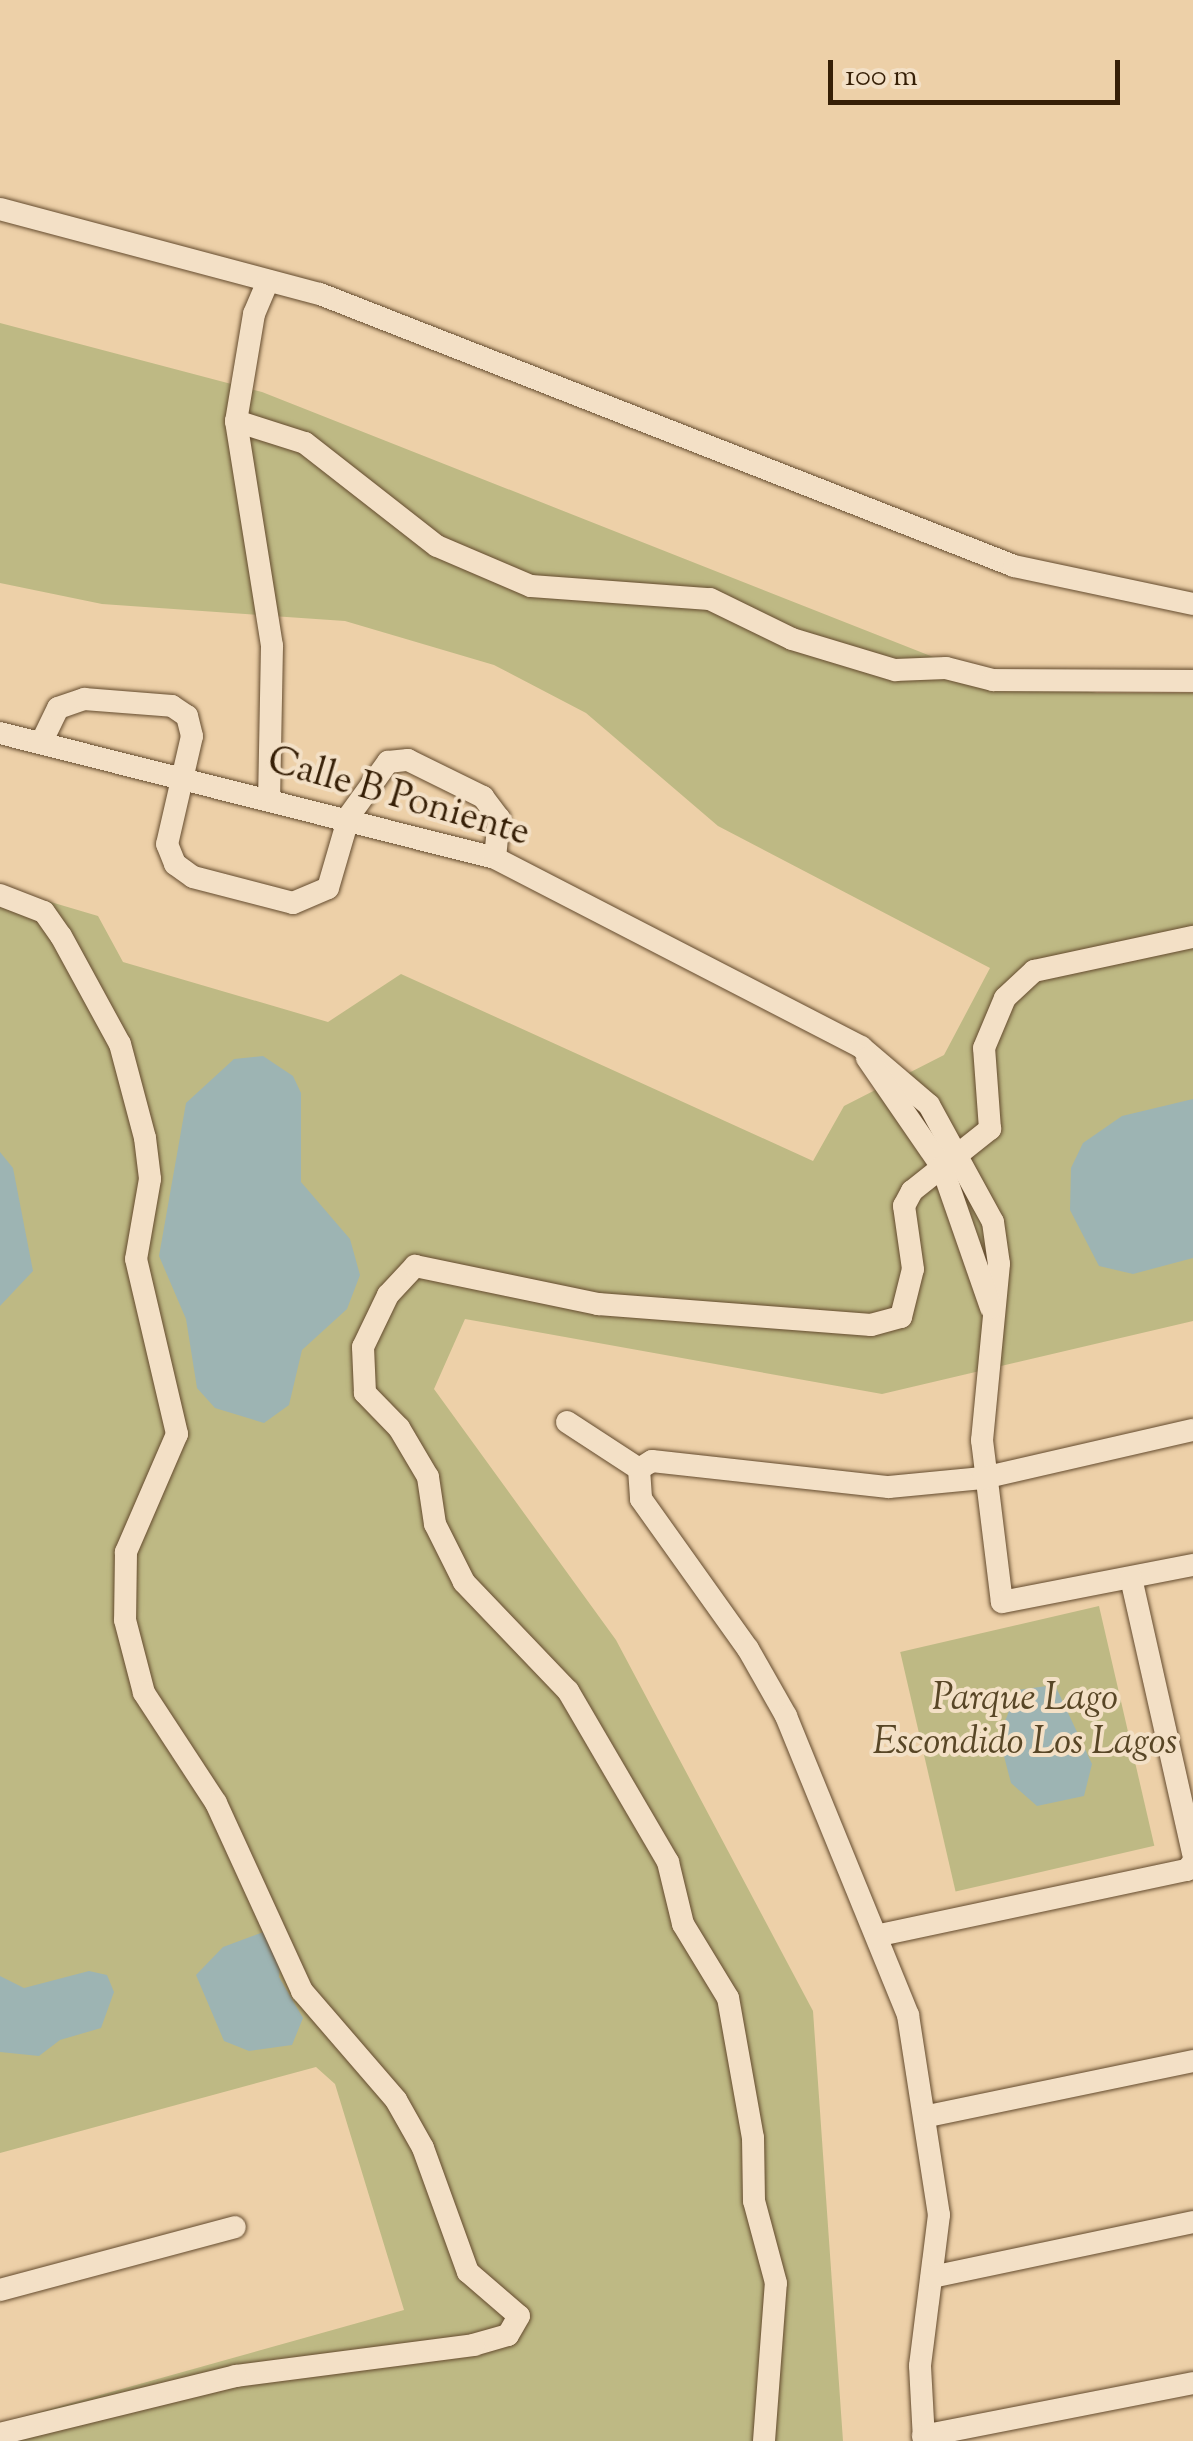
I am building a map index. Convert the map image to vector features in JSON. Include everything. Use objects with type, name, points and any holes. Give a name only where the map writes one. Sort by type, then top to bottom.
[{"type":"street","points":[[0,210],[376,313],[1014,566],[1193,604]]},
{"type":"street","points":[[268,281],[254,314],[236,421],[272,646],[269,798]]},
{"type":"street","points":[[236,421],[305,443],[438,546],[532,586],[710,599],[792,639],[895,670],[946,668],[993,680],[1193,681]]},
{"type":"street","points":[[41,743],[58,708],[84,699],[172,706],[187,716],[192,736],[166,844],[175,864],[193,877],[293,903],[328,888],[349,816],[376,769],[408,760],[483,797],[499,818],[495,858]]},
{"type":"street","name":"Calle B Poniente","points":[[0,733],[349,816],[495,858],[861,1047],[910,1082],[960,1150],[993,1222],[999,1264],[990,1308]]},
{"type":"street","points":[[0,895],[44,912],[61,936],[120,1044],[145,1138],[150,1180],[136,1259],[177,1434],[126,1552],[126,1620],[144,1693],[216,1803],[302,1991],[405,2116],[468,2272],[519,2316],[508,2335],[474,2345],[236,2376],[0,2434]]},
{"type":"street","points":[[764,2441],[776,2283],[754,2201],[754,2138],[728,1998],[683,1924],[668,1862],[568,1691],[464,1582],[434,1524],[428,1477],[399,1428],[366,1393],[358,1364],[388,1295],[415,1266],[598,1304],[871,1326],[901,1317],[913,1268],[904,1206],[960,1150],[990,1129],[984,1048],[1004,998],[1034,971],[1193,937]]},
{"type":"street","name":"Calle B Poniente","points":[[861,1047],[942,1167],[990,1308]]},
{"type":"street","points":[[990,1308],[983,1478],[1004,1604],[1193,1565]]},
{"type":"street","points":[[567,1422],[639,1469]]},
{"type":"street","points":[[639,1469],[652,1461],[861,1488],[983,1478],[1193,1430]]},
{"type":"street","points":[[639,1469],[642,1498],[748,1649],[786,1716],[880,1935],[908,2015],[928,2116],[939,2214],[920,2366],[924,2438],[1193,2383]]},
{"type":"street","points":[[1131,1578],[1193,1853]]},
{"type":"street","points":[[880,1935],[1186,1870],[1193,1862]]},
{"type":"street","points":[[928,2116],[1193,2061]]},
{"type":"street","points":[[932,2277],[1193,2222]]},
{"type":"street","points":[[0,2290],[235,2227]]},
{"type":"green space","points":[[0,323],[262,392],[951,664],[1097,693],[1193,693],[1193,1321],[882,1394],[465,1319],[434,1389],[616,1640],[813,2011],[843,2441],[0,2441],[0,2423],[404,2310],[335,2084],[316,2067],[0,2153],[0,887],[98,916],[123,962],[328,1022],[401,974],[813,1161],[844,1106],[944,1055],[990,968],[718,826],[586,713],[494,665],[345,621],[102,604],[0,583]]},
{"type":"green space","name":"Parque Lago Escondido Los Lagos","points":[[1099,1606],[1154,1846],[956,1892],[900,1652]]},
{"type":"water","points":[[263,1056],[293,1076],[301,1093],[301,1182],[350,1239],[360,1275],[347,1309],[302,1350],[289,1405],[264,1423],[215,1408],[197,1388],[186,1319],[159,1256],[186,1103],[234,1059]]},
{"type":"water","points":[[1193,1099],[1193,1258],[1133,1274],[1099,1266],[1070,1210],[1071,1168],[1083,1143],[1122,1116]]},
{"type":"water","points":[[0,1152],[13,1168],[33,1271],[0,1306]]},
{"type":"water","points":[[1055,1685],[1092,1764],[1084,1796],[1037,1806],[1011,1783],[999,1737],[1017,1690]]},
{"type":"water","points":[[266,1931],[281,1951],[279,1977],[303,2018],[292,2045],[249,2051],[224,2041],[196,1975],[223,1947]]},
{"type":"water","points":[[89,1971],[107,1975],[114,1992],[101,2028],[60,2040],[39,2056],[0,2052],[0,1976],[24,1988]]}]
